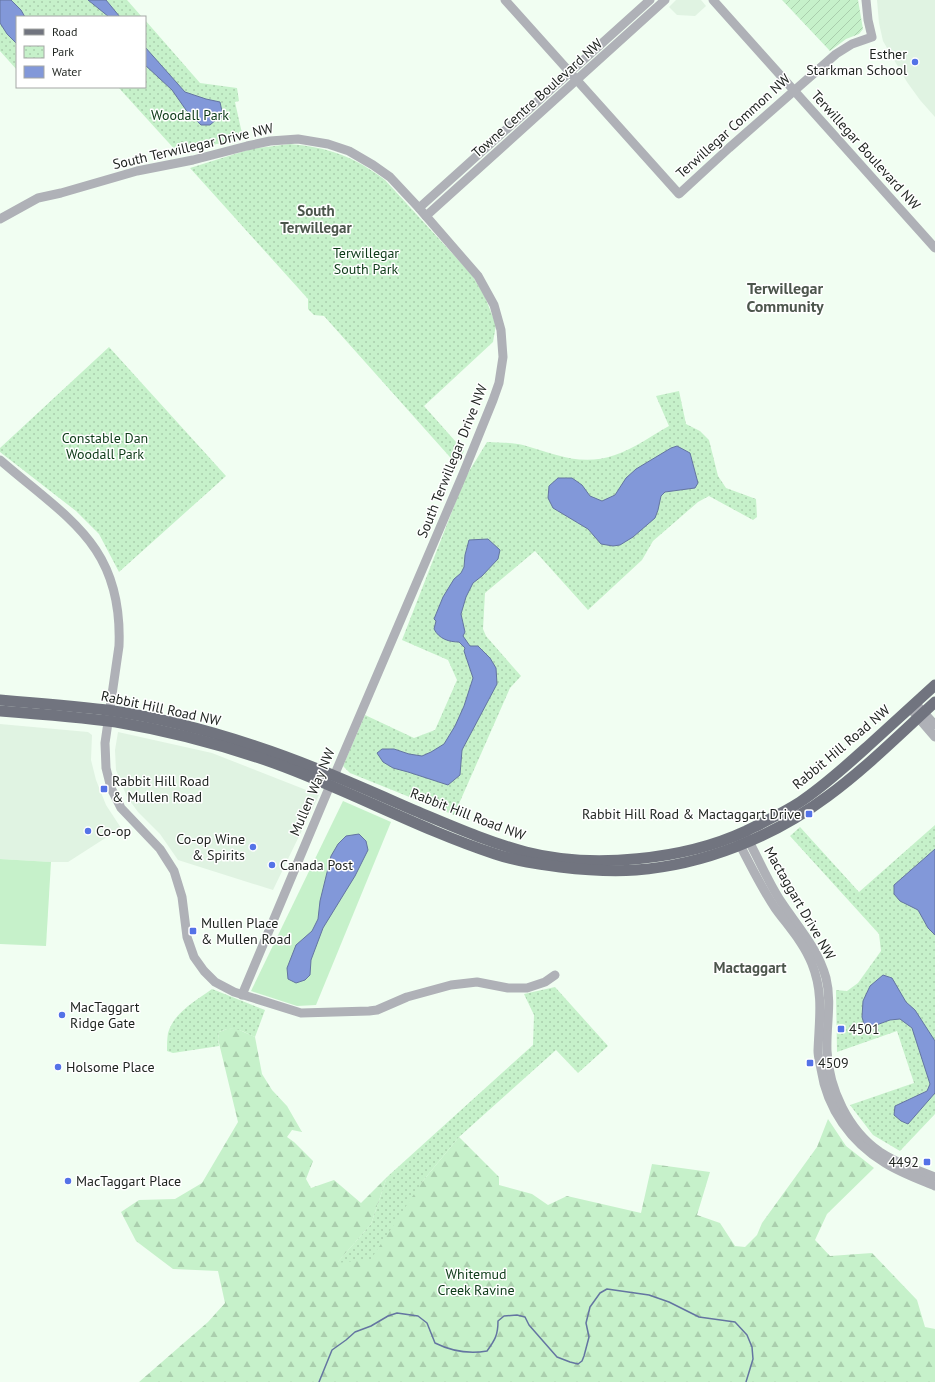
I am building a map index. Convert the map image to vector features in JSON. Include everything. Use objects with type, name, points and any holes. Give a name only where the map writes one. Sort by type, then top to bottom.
[{"type":"main road","name":"Rabbit Hill Road NW","points":[[742,838],[820,787],[935,685]]},
{"type":"main road","name":"Rabbit Hill Road NW","points":[[0,700],[108,716],[199,739],[332,780],[475,835],[518,849],[538,854],[577,859],[634,859],[661,855],[742,838],[785,824],[827,797],[854,775],[935,702]]},
{"type":"main road","name":"Rabbit Hill Road NW","points":[[0,710],[108,716]]},
{"type":"street","name":"Terwillegar Common NW","points":[[505,0],[679,194],[793,90],[841,50],[856,42],[872,37],[868,20],[866,0]]},
{"type":"street","name":"Towne Centre Boulevard NW","points":[[419,208],[650,0]]},
{"type":"street","name":"Towne Centre Boulevard NW","points":[[426,216],[665,0]]},
{"type":"street","name":"Terwillegar Boulevard NW","points":[[713,0],[935,248]]},
{"type":"street","name":"South Terwillegar Drive NW","points":[[0,219],[38,198],[61,193],[137,171],[193,160],[270,141],[298,139],[328,144],[349,151],[390,177],[478,276],[494,305],[501,330],[503,357],[499,383],[465,468],[371,689]]},
{"type":"street","points":[[0,460],[76,524],[96,548],[108,570],[117,599],[119,631],[118,651],[104,750],[106,768],[111,788],[121,808],[160,849],[174,871],[182,897],[187,937],[194,957],[204,971],[215,982],[242,995],[301,1012],[369,1011],[377,1010],[407,997],[451,985],[477,982],[508,988],[527,988],[545,982],[555,975]]},
{"type":"street","name":"Mullen Way NW","points":[[242,995],[371,689]]},
{"type":"street","points":[[912,706],[921,715],[935,725]]},
{"type":"street","points":[[921,715],[935,737]]},
{"type":"street","name":"Mactaggart Drive NW","points":[[742,838],[780,900],[803,932],[818,958],[826,978],[829,1005],[827,1050],[829,1069],[834,1088],[842,1106],[859,1132],[879,1151],[905,1165],[935,1177]]},
{"type":"street","name":"Mactaggart Drive NW","points":[[742,838],[763,889],[812,963],[818,983],[820,1000],[818,1053],[825,1089],[835,1111],[852,1135],[876,1156],[892,1167],[935,1186]]},
{"type":"shaded area","points":[[676,0],[701,0],[706,6],[695,16],[677,15],[669,7]]},
{"type":"shaded area","name":"Esther Starkman School","points":[[877,0],[935,0],[935,117],[907,82],[883,41],[879,23]]},
{"type":"shaded area","points":[[0,724],[88,732],[92,735],[91,760],[96,780],[106,805],[121,828],[68,862],[0,859]]},
{"type":"shaded area","points":[[118,732],[212,753],[319,795],[273,890],[178,860],[160,834],[138,812],[127,797],[116,770],[115,750]]},
{"type":"green space","points":[[0,0],[127,0],[141,16],[16,16],[16,69],[0,51]]},
{"type":"green space","points":[[782,0],[858,0],[863,29],[859,34],[846,39],[830,51]]},
{"type":"green space","name":"Woodall Park","points":[[146,21],[200,83],[237,88],[239,101],[235,102],[243,138],[178,153],[119,88],[146,88]]},
{"type":"green space","name":"Terwillegar South Park","points":[[290,144],[304,145],[340,154],[363,165],[385,180],[472,275],[485,297],[496,325],[493,342],[424,406],[464,451],[457,465],[324,316],[314,315],[308,309],[308,299],[190,168],[251,149]]},
{"type":"green space","name":"Constable Dan Woodall Park","points":[[109,347],[226,476],[119,572],[99,534],[76,511],[0,452],[0,448]]},
{"type":"green space","points":[[679,391],[686,424],[700,431],[709,440],[718,476],[726,488],[756,499],[757,517],[753,520],[709,496],[698,502],[653,541],[642,560],[588,610],[535,551],[485,593],[483,629],[486,636],[521,676],[510,688],[454,815],[350,773],[343,766],[365,715],[414,738],[435,730],[457,680],[448,660],[402,640],[465,478],[487,442],[519,444],[568,458],[591,460],[615,455],[643,442],[669,426],[656,396]]},
{"type":"green space","points":[[343,801],[391,822],[316,1005],[297,1006],[251,991]]},
{"type":"green space","points":[[935,825],[935,1114],[900,1151],[873,1135],[850,1105],[914,1083],[897,1031],[837,1052],[836,990],[847,991],[858,983],[881,951],[879,934],[790,836],[800,827],[859,892]]},
{"type":"green space","points":[[0,859],[51,862],[46,946],[0,944]]},
{"type":"green space","points":[[555,987],[608,1046],[578,1073],[556,1050],[459,1137],[422,1182],[371,1259],[337,1263],[371,1224],[387,1177],[533,1045],[534,1015],[524,994]]},
{"type":"green space","points":[[212,989],[265,1010],[255,1037],[241,1031],[229,1029],[219,1032],[219,1046],[173,1053],[167,1051],[168,1033],[175,1019],[186,1008]]},
{"type":"green space","name":"Whitemud Creek Ravine","points":[[235,1028],[255,1037],[262,1074],[272,1090],[287,1106],[302,1132],[292,1130],[287,1137],[313,1161],[306,1179],[311,1188],[334,1180],[361,1203],[387,1177],[371,1224],[338,1262],[422,1182],[459,1137],[499,1177],[499,1185],[532,1194],[548,1205],[567,1196],[641,1213],[652,1164],[710,1172],[697,1215],[720,1223],[735,1246],[745,1247],[757,1235],[762,1223],[817,1147],[828,1119],[846,1146],[874,1168],[827,1214],[815,1240],[830,1256],[872,1253],[917,1300],[925,1327],[935,1329],[935,1382],[139,1382],[208,1322],[225,1303],[218,1271],[173,1269],[136,1241],[121,1212],[139,1200],[175,1199],[202,1183],[238,1122],[218,1039],[219,1032]]},
{"type":"water","points":[[0,0],[11,0],[21,10],[24,16],[16,16],[16,43],[7,34],[0,23]]},
{"type":"water","points":[[88,0],[106,0],[119,16],[108,16]]},
{"type":"water","points":[[146,48],[185,92],[220,102],[223,116],[210,125],[201,125],[186,110],[172,90],[146,66]]},
{"type":"water","points":[[677,446],[690,453],[698,483],[695,488],[665,492],[661,496],[655,518],[633,537],[620,545],[613,546],[601,544],[588,529],[553,508],[548,498],[549,486],[558,478],[572,478],[582,485],[590,496],[602,501],[615,495],[626,478],[636,469]]},
{"type":"water","points":[[488,539],[500,550],[498,559],[473,583],[466,597],[461,614],[465,632],[463,636],[470,646],[478,646],[490,658],[496,668],[497,684],[462,750],[460,775],[448,785],[393,768],[383,762],[377,753],[382,749],[394,749],[409,754],[422,756],[444,744],[455,726],[464,706],[473,678],[464,651],[465,648],[459,642],[448,641],[441,638],[434,629],[436,621],[434,619],[443,597],[454,579],[461,573],[464,567],[465,555],[469,540]]},
{"type":"water","points":[[359,834],[366,841],[368,850],[355,876],[323,928],[311,960],[310,975],[305,980],[296,983],[288,979],[287,968],[296,945],[312,931],[318,919],[320,901],[331,856],[338,844],[346,836]]},
{"type":"water","points":[[935,849],[935,935],[928,928],[918,910],[900,901],[894,894],[894,885]]},
{"type":"water","points":[[883,975],[892,978],[906,1002],[915,1010],[935,1041],[935,1093],[908,1124],[901,1121],[894,1115],[895,1106],[927,1091],[930,1084],[912,1028],[900,1019],[890,1020],[871,1027],[864,1024],[862,1017],[863,1001],[870,986]]},
{"type":"waterway","points":[[319,1382],[332,1350],[355,1332],[397,1313],[418,1316],[427,1323],[435,1343],[454,1350],[467,1352],[487,1351],[496,1337],[498,1321],[504,1316],[517,1315],[525,1317],[529,1325],[557,1357],[578,1364],[582,1361],[589,1337],[586,1323],[590,1307],[600,1293],[607,1289],[649,1295],[669,1302],[699,1317],[735,1322],[747,1335],[752,1347],[753,1359],[746,1382]]},
{"type":"place","name":"Esther Starkman School","points":[[915,62]]},
{"type":"place","name":"Rabbit Hill Road & Mullen Road","points":[[104,789]]},
{"type":"place","name":"Rabbit Hill Road & Mactaggart Drive","points":[[809,814]]},
{"type":"place","name":"Co-op","points":[[88,831]]},
{"type":"place","name":"Co-op Wine & Spirits","points":[[253,847]]},
{"type":"place","name":"Canada Post","points":[[272,865]]},
{"type":"place","name":"Mullen Place & Mullen Road","points":[[193,931]]},
{"type":"place","name":"MacTaggart Ridge Gate","points":[[62,1015]]},
{"type":"place","name":"4501","points":[[841,1029]]},
{"type":"place","name":"4509","points":[[810,1063]]},
{"type":"place","name":"Holsome Place","points":[[58,1067]]},
{"type":"place","name":"4492","points":[[927,1162]]},
{"type":"place","name":"MacTaggart Place","points":[[68,1181]]},
{"type":"district","name":"South Terwillegar","points":[[316,218]]},
{"type":"district","name":"Terwillegar Community","points":[[785,297]]},
{"type":"district","name":"Mactaggart","points":[[750,967]]}]
